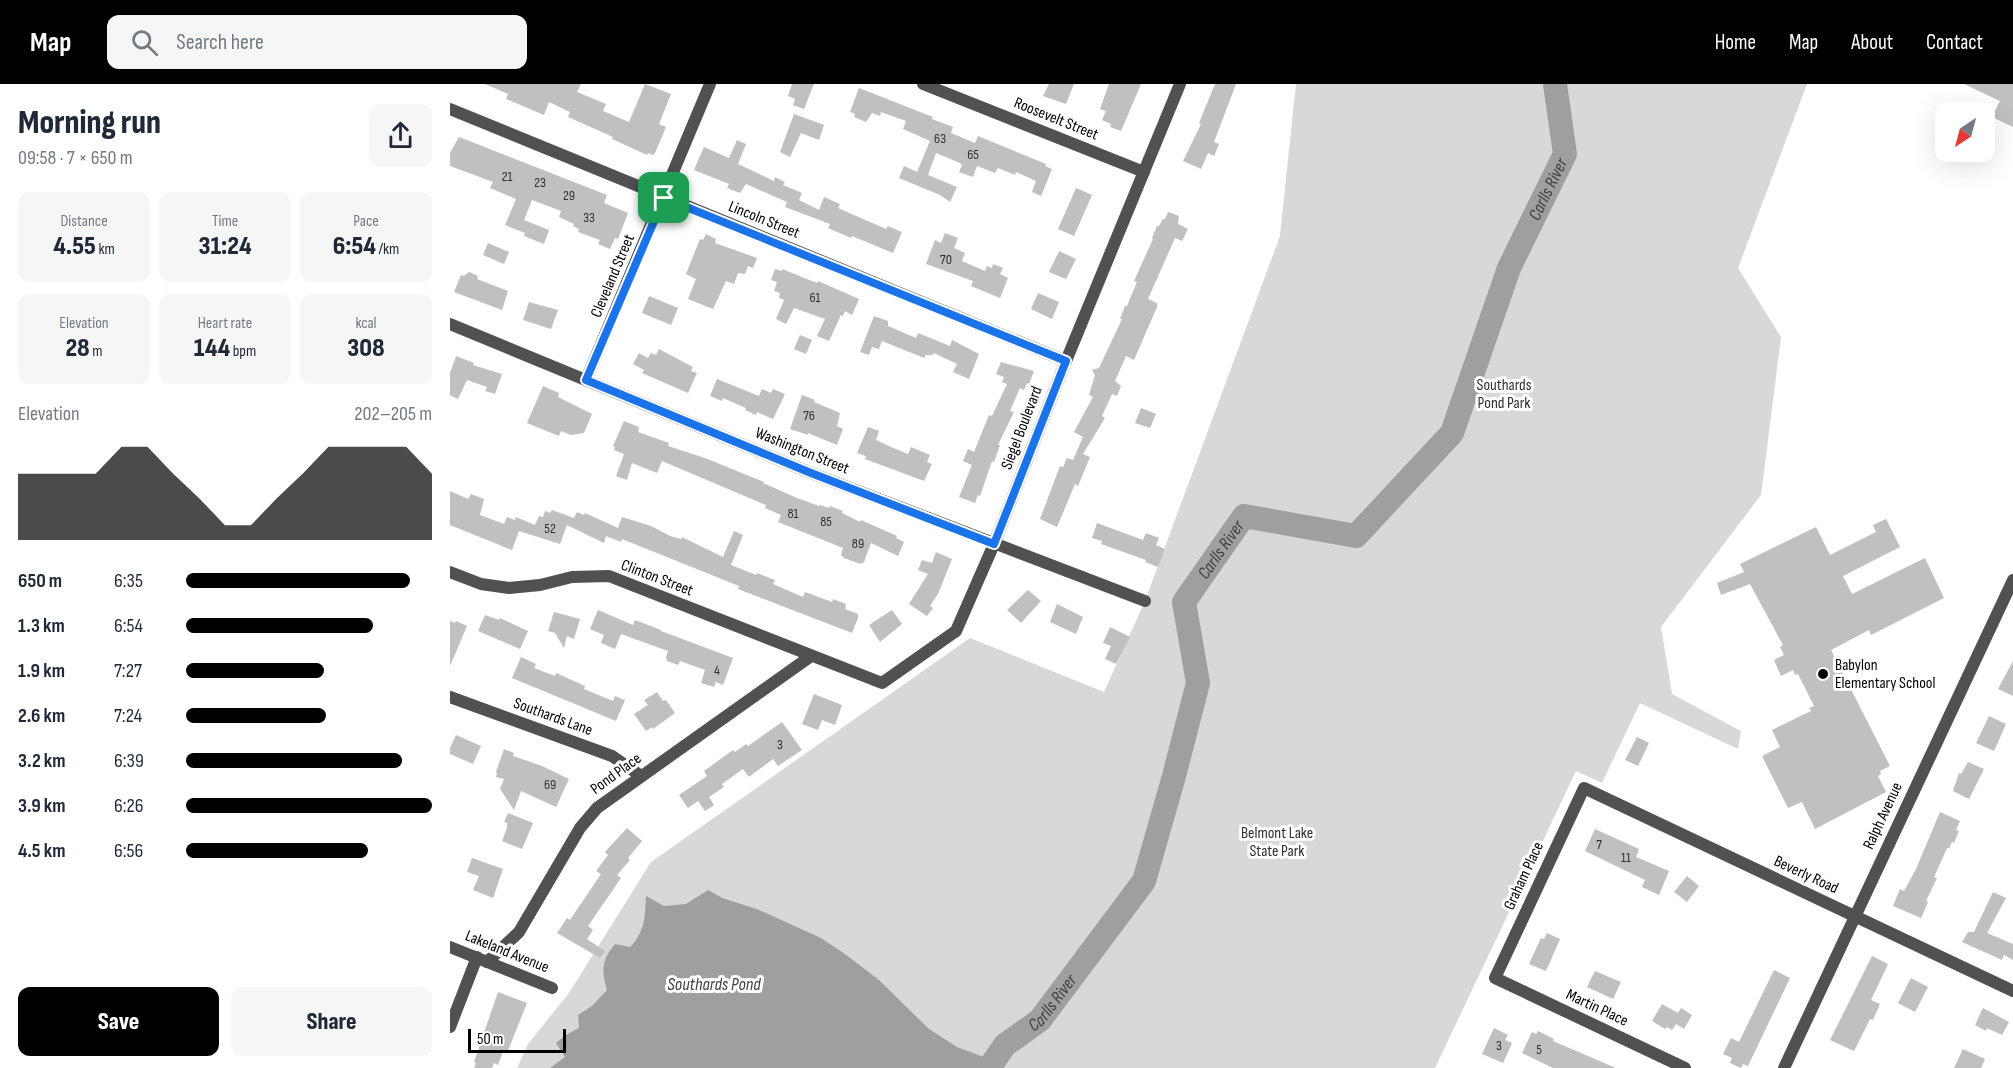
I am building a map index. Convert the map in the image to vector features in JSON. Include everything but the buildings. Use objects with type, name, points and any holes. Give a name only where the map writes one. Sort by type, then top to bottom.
[{"type":"street","name":"Cleveland Street","points":[[586,380],[710,84]]},
{"type":"street","name":"Roosevelt Street","points":[[923,84],[1143,172]]},
{"type":"street","name":"Siegel Boulevard","points":[[811,656],[882,683],[956,631],[994,544],[1066,361],[1180,84]]},
{"type":"street","name":"Lincoln Street","points":[[450,110],[1066,361]]},
{"type":"street","name":"Washington Street","points":[[450,324],[811,473],[1145,601]]},
{"type":"street","name":"Clinton Street","points":[[450,572],[481,584],[509,588],[540,585],[572,577],[609,576],[811,656]]},
{"type":"street","name":"Ralph Avenue","points":[[1784,1068],[2013,580]]},
{"type":"street","name":"Pond Place","points":[[450,1027],[482,960],[519,932],[580,828],[597,808],[811,656]]},
{"type":"street","name":"Southards Lane","points":[[450,697],[612,756],[641,776]]},
{"type":"street","name":"Beverly Road","points":[[1584,788],[2013,991]]},
{"type":"street","name":"Graham Place","points":[[1494,978],[1584,788]]},
{"type":"street","name":"Lakeland Avenue","points":[[450,946],[552,988]]},
{"type":"street","name":"Martin Place","points":[[1494,978],[1685,1068]]},
{"type":"green space","name":"Southards Pond Park","points":[[1296,84],[1807,84],[1738,268],[1781,337],[1761,495],[1661,627],[1672,694],[1741,731],[1738,749],[1640,703],[1602,783],[1576,771],[1435,1068],[517,1068],[528,1044],[569,993],[651,862],[970,638],[1104,692],[1145,601],[1280,236]]},
{"type":"water","name":"Southards Pond","points":[[708,890],[722,898],[757,909],[821,938],[879,980],[929,1029],[957,1047],[981,1056],[998,1068],[550,1068],[565,1057],[556,1043],[579,1028],[578,1015],[592,1006],[607,990],[604,965],[611,949],[615,944],[630,947],[639,936],[646,896],[664,906],[686,904]]},
{"type":"waterway","name":"Carlls River","points":[[989,1068],[1005,1045],[1040,1020],[1144,881],[1198,683],[1184,602],[1244,516],[1356,536],[1452,433],[1509,268],[1565,154],[1555,84]]},
{"type":"place","name":"Babylon Elementary School","points":[[1823,674]]},
{"type":"route","points":[[664,198],[1066,361],[994,544],[811,473],[586,380],[664,198]]},
{"type":"park label","name":"Belmont Lake State Park","points":[[1277,842]]}]
